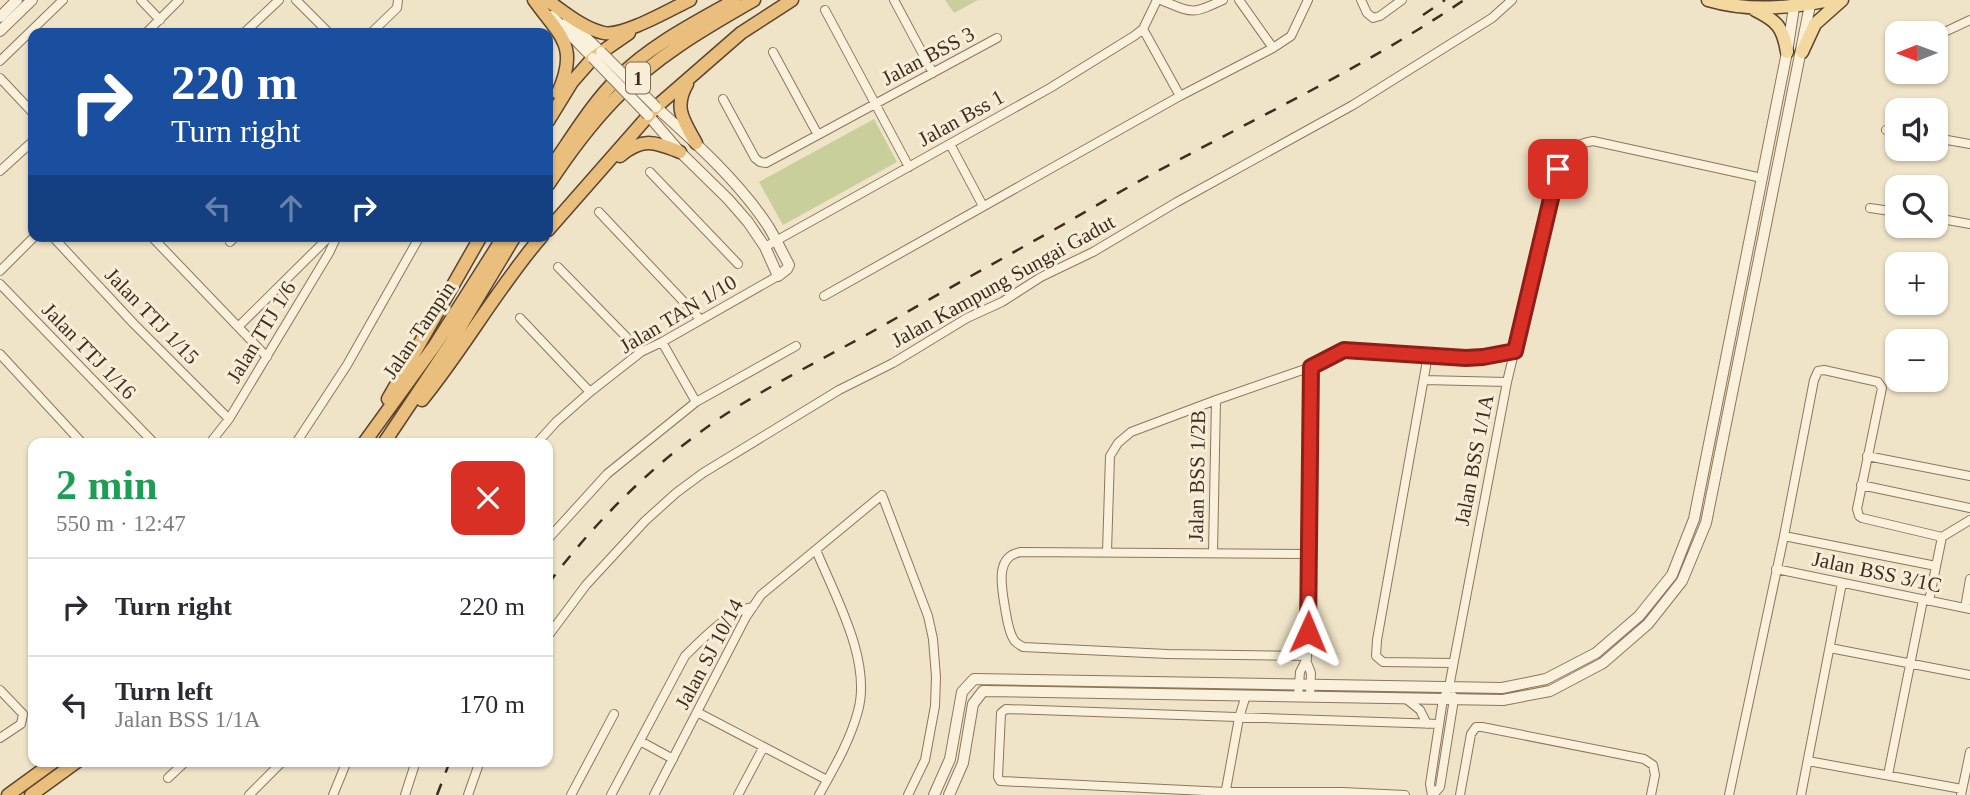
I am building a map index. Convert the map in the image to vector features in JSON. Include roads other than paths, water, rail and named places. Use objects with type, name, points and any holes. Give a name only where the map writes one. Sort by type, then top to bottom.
[{"type":"highway","points":[[535,0],[562,38],[569,58],[566,75],[553,106]]},
{"type":"highway","points":[[547,0],[579,22],[600,32],[615,33],[690,0]]},
{"type":"highway","name":"1","points":[[553,164],[579,125],[635,62],[671,37],[735,0]]},
{"type":"highway","name":"1","points":[[553,178],[588,130],[627,87],[679,46],[754,0]]},
{"type":"highway","points":[[553,224],[652,111],[741,33],[792,0]]},
{"type":"highway","points":[[553,110],[572,82],[597,55],[653,18]]},
{"type":"highway","points":[[693,74],[682,93],[680,105],[681,116],[696,143]]},
{"type":"highway","points":[[591,179],[630,148],[644,143],[657,143],[680,152]]},
{"type":"highway","points":[[375,428],[382,408],[478,242]]},
{"type":"highway","name":"Jalan Tampin","points":[[368,438],[435,345],[500,242]]},
{"type":"highway","name":"Jalan Tampin","points":[[388,438],[447,349],[511,242]]},
{"type":"highway","points":[[400,422],[420,403],[440,377],[537,242]]},
{"type":"highway","points":[[8,795],[47,767]]},
{"type":"highway","points":[[31,795],[70,767]]},
{"type":"main road","points":[[1708,0],[1722,4],[1776,9],[1830,0]]},
{"type":"main road","points":[[1748,7],[1762,0]]},
{"type":"main road","points":[[1802,52],[1815,24],[1842,0]]},
{"type":"main road","points":[[1748,7],[1772,19],[1784,36],[1787,52]]},
{"type":"street","points":[[0,17],[17,0]]},
{"type":"street","points":[[0,31],[32,0]]},
{"type":"street","points":[[34,28],[63,0]]},
{"type":"street","points":[[141,0],[160,20]]},
{"type":"street","points":[[151,28],[179,0]]},
{"type":"street","points":[[249,28],[279,0]]},
{"type":"street","points":[[296,0],[324,28]]},
{"type":"street","points":[[376,28],[397,8],[398,0]]},
{"type":"street","points":[[535,0],[597,55]]},
{"type":"street","points":[[547,0],[652,111],[696,143],[750,202],[776,240],[789,265],[787,269],[778,276],[765,247],[748,222],[680,152],[652,111]]},
{"type":"street","points":[[894,0],[933,73]]},
{"type":"street","points":[[1180,96],[1143,29],[1159,0],[1195,11],[1223,0]]},
{"type":"street","points":[[1239,0],[1273,48]]},
{"type":"street","points":[[824,296],[1180,96],[1273,48],[1291,36],[1308,0]]},
{"type":"street","points":[[1361,0],[1367,13],[1373,18],[1402,0]]},
{"type":"street","name":"Jalan Kampung Sungai Gadut","points":[[553,629],[586,584],[636,531],[676,493],[703,473],[839,390],[893,363],[967,318],[1002,302],[1041,277],[1093,252],[1177,202],[1353,106],[1492,18],[1512,0]]},
{"type":"street","points":[[949,795],[964,763],[972,704],[983,691],[1503,700],[1550,691],[1603,663],[1647,624],[1682,581],[1706,523],[1811,2]]},
{"type":"street","points":[[934,795],[950,759],[962,692],[974,679],[1502,688],[1546,679],[1596,653],[1639,616],[1672,575],[1695,519],[1787,52],[1794,4]]},
{"type":"street","points":[[825,10],[909,167]]},
{"type":"street","points":[[1948,30],[1970,20]]},
{"type":"street","name":"Jalan Bss 1","points":[[765,247],[1059,82],[1143,29]]},
{"type":"street","points":[[0,61],[28,34]]},
{"type":"street","name":"Jalan BSS 3","points":[[723,99],[755,158],[766,163],[997,38]]},
{"type":"street","points":[[773,52],[818,135]]},
{"type":"street","points":[[0,78],[28,108]]},
{"type":"street","points":[[1948,140],[1970,144]]},
{"type":"street","name":"Jalan BSS 1/1A","points":[[1449,687],[1507,382],[1558,169],[1564,155],[1578,144],[1593,141],[1762,178]]},
{"type":"street","points":[[950,144],[983,206]]},
{"type":"street","points":[[0,172],[28,146]]},
{"type":"street","name":"Jalan TAN 1/10","points":[[650,172],[738,264]]},
{"type":"street","points":[[1870,208],[1885,210]]},
{"type":"street","points":[[599,212],[700,319]]},
{"type":"street","points":[[1948,221],[1970,224]]},
{"type":"street","points":[[0,271],[29,242]]},
{"type":"street","name":"Jalan TTJ 1/15","points":[[58,242],[134,324],[229,419]]},
{"type":"street","points":[[157,242],[267,357]]},
{"type":"street","points":[[238,327],[329,242]]},
{"type":"street","name":"Jalan TTJ 1/6","points":[[214,438],[229,419],[267,357],[329,253],[332,242]]},
{"type":"street","points":[[299,438],[378,312],[417,242]]},
{"type":"street","points":[[558,267],[641,352]]},
{"type":"street","name":"Jalan TAN 1/10","points":[[542,438],[590,392],[641,352],[778,276]]},
{"type":"street","name":"Jalan TTJ 1/16","points":[[0,284],[149,438]]},
{"type":"street","points":[[520,318],[590,392]]},
{"type":"street","points":[[662,342],[696,402]]},
{"type":"street","points":[[553,534],[607,474],[696,402],[796,346]]},
{"type":"street","points":[[1107,552],[1110,456],[1118,443],[1131,432],[1311,367],[1344,350],[1483,357],[1515,351]]},
{"type":"street","points":[[0,354],[77,438]]},
{"type":"street","points":[[1428,355],[1376,656],[1383,662],[1454,663]]},
{"type":"street","points":[[1298,696],[1300,672],[1306,658],[1309,608],[1311,367]]},
{"type":"street","points":[[1729,795],[1818,371],[1878,382],[1882,388],[1861,485],[1858,516],[1942,537],[1970,520]]},
{"type":"street","points":[[1424,380],[1507,382]]},
{"type":"street","name":"Jalan BSS 1/2B","points":[[1213,553],[1216,400]]},
{"type":"street","points":[[1867,456],[1970,476]]},
{"type":"street","points":[[1861,485],[1970,508]]},
{"type":"street","name":"Jalan SJ 10/14","points":[[654,795],[746,617],[761,595],[882,495],[929,616],[933,639],[935,706],[925,760],[908,795]]},
{"type":"street","points":[[1784,536],[1936,566]]},
{"type":"street","points":[[1888,775],[1911,664],[1942,537]]},
{"type":"street","points":[[816,550],[849,630],[859,664],[861,687],[859,708],[851,733],[819,795]]},
{"type":"street","points":[[1306,658],[1023,647],[1015,641],[1010,632],[1001,572],[1005,561],[1014,553],[1021,552],[1308,554]]},
{"type":"street","name":"Jalan BSS 3/1C","points":[[1776,569],[1967,609]]},
{"type":"street","points":[[1967,609],[1970,579]]},
{"type":"street","points":[[1801,795],[1842,583]]},
{"type":"street","points":[[611,795],[685,656],[732,615],[753,607]]},
{"type":"street","points":[[1830,648],[1970,675]]},
{"type":"street","points":[[1306,658],[1311,673],[1310,696]]},
{"type":"street","points":[[1433,795],[1440,787],[1449,687]]},
{"type":"street","points":[[0,690],[23,715],[21,724],[0,738]]},
{"type":"street","points":[[1225,793],[1246,695]]},
{"type":"street","points":[[1405,698],[1420,710],[1427,724]]},
{"type":"street","points":[[1433,795],[1430,784],[1439,724],[1449,699]]},
{"type":"street","points":[[1405,795],[1153,791],[1000,781],[998,773],[1001,713],[1006,709],[1439,724]]},
{"type":"street","points":[[697,712],[827,780]]},
{"type":"street","points":[[571,795],[614,714]]},
{"type":"street","points":[[1460,795],[1471,734],[1476,727],[1644,758],[1653,765],[1655,775],[1651,795]]},
{"type":"street","points":[[640,741],[673,759]]},
{"type":"street","points":[[738,795],[763,748]]},
{"type":"street","points":[[1808,761],[1962,792],[1970,752]]},
{"type":"street","points":[[168,778],[180,767]]},
{"type":"street","points":[[249,795],[277,767]]},
{"type":"street","points":[[332,795],[344,767]]},
{"type":"street","points":[[405,795],[414,767]]},
{"type":"street","points":[[468,795],[478,767]]},
{"type":"railway","points":[[1423,15],[1445,0]]},
{"type":"railway","points":[[553,578],[587,536],[630,491],[676,451],[726,414],[1145,178],[1357,66],[1464,0]]},
{"type":"railway","points":[[437,795],[448,767]]}]
